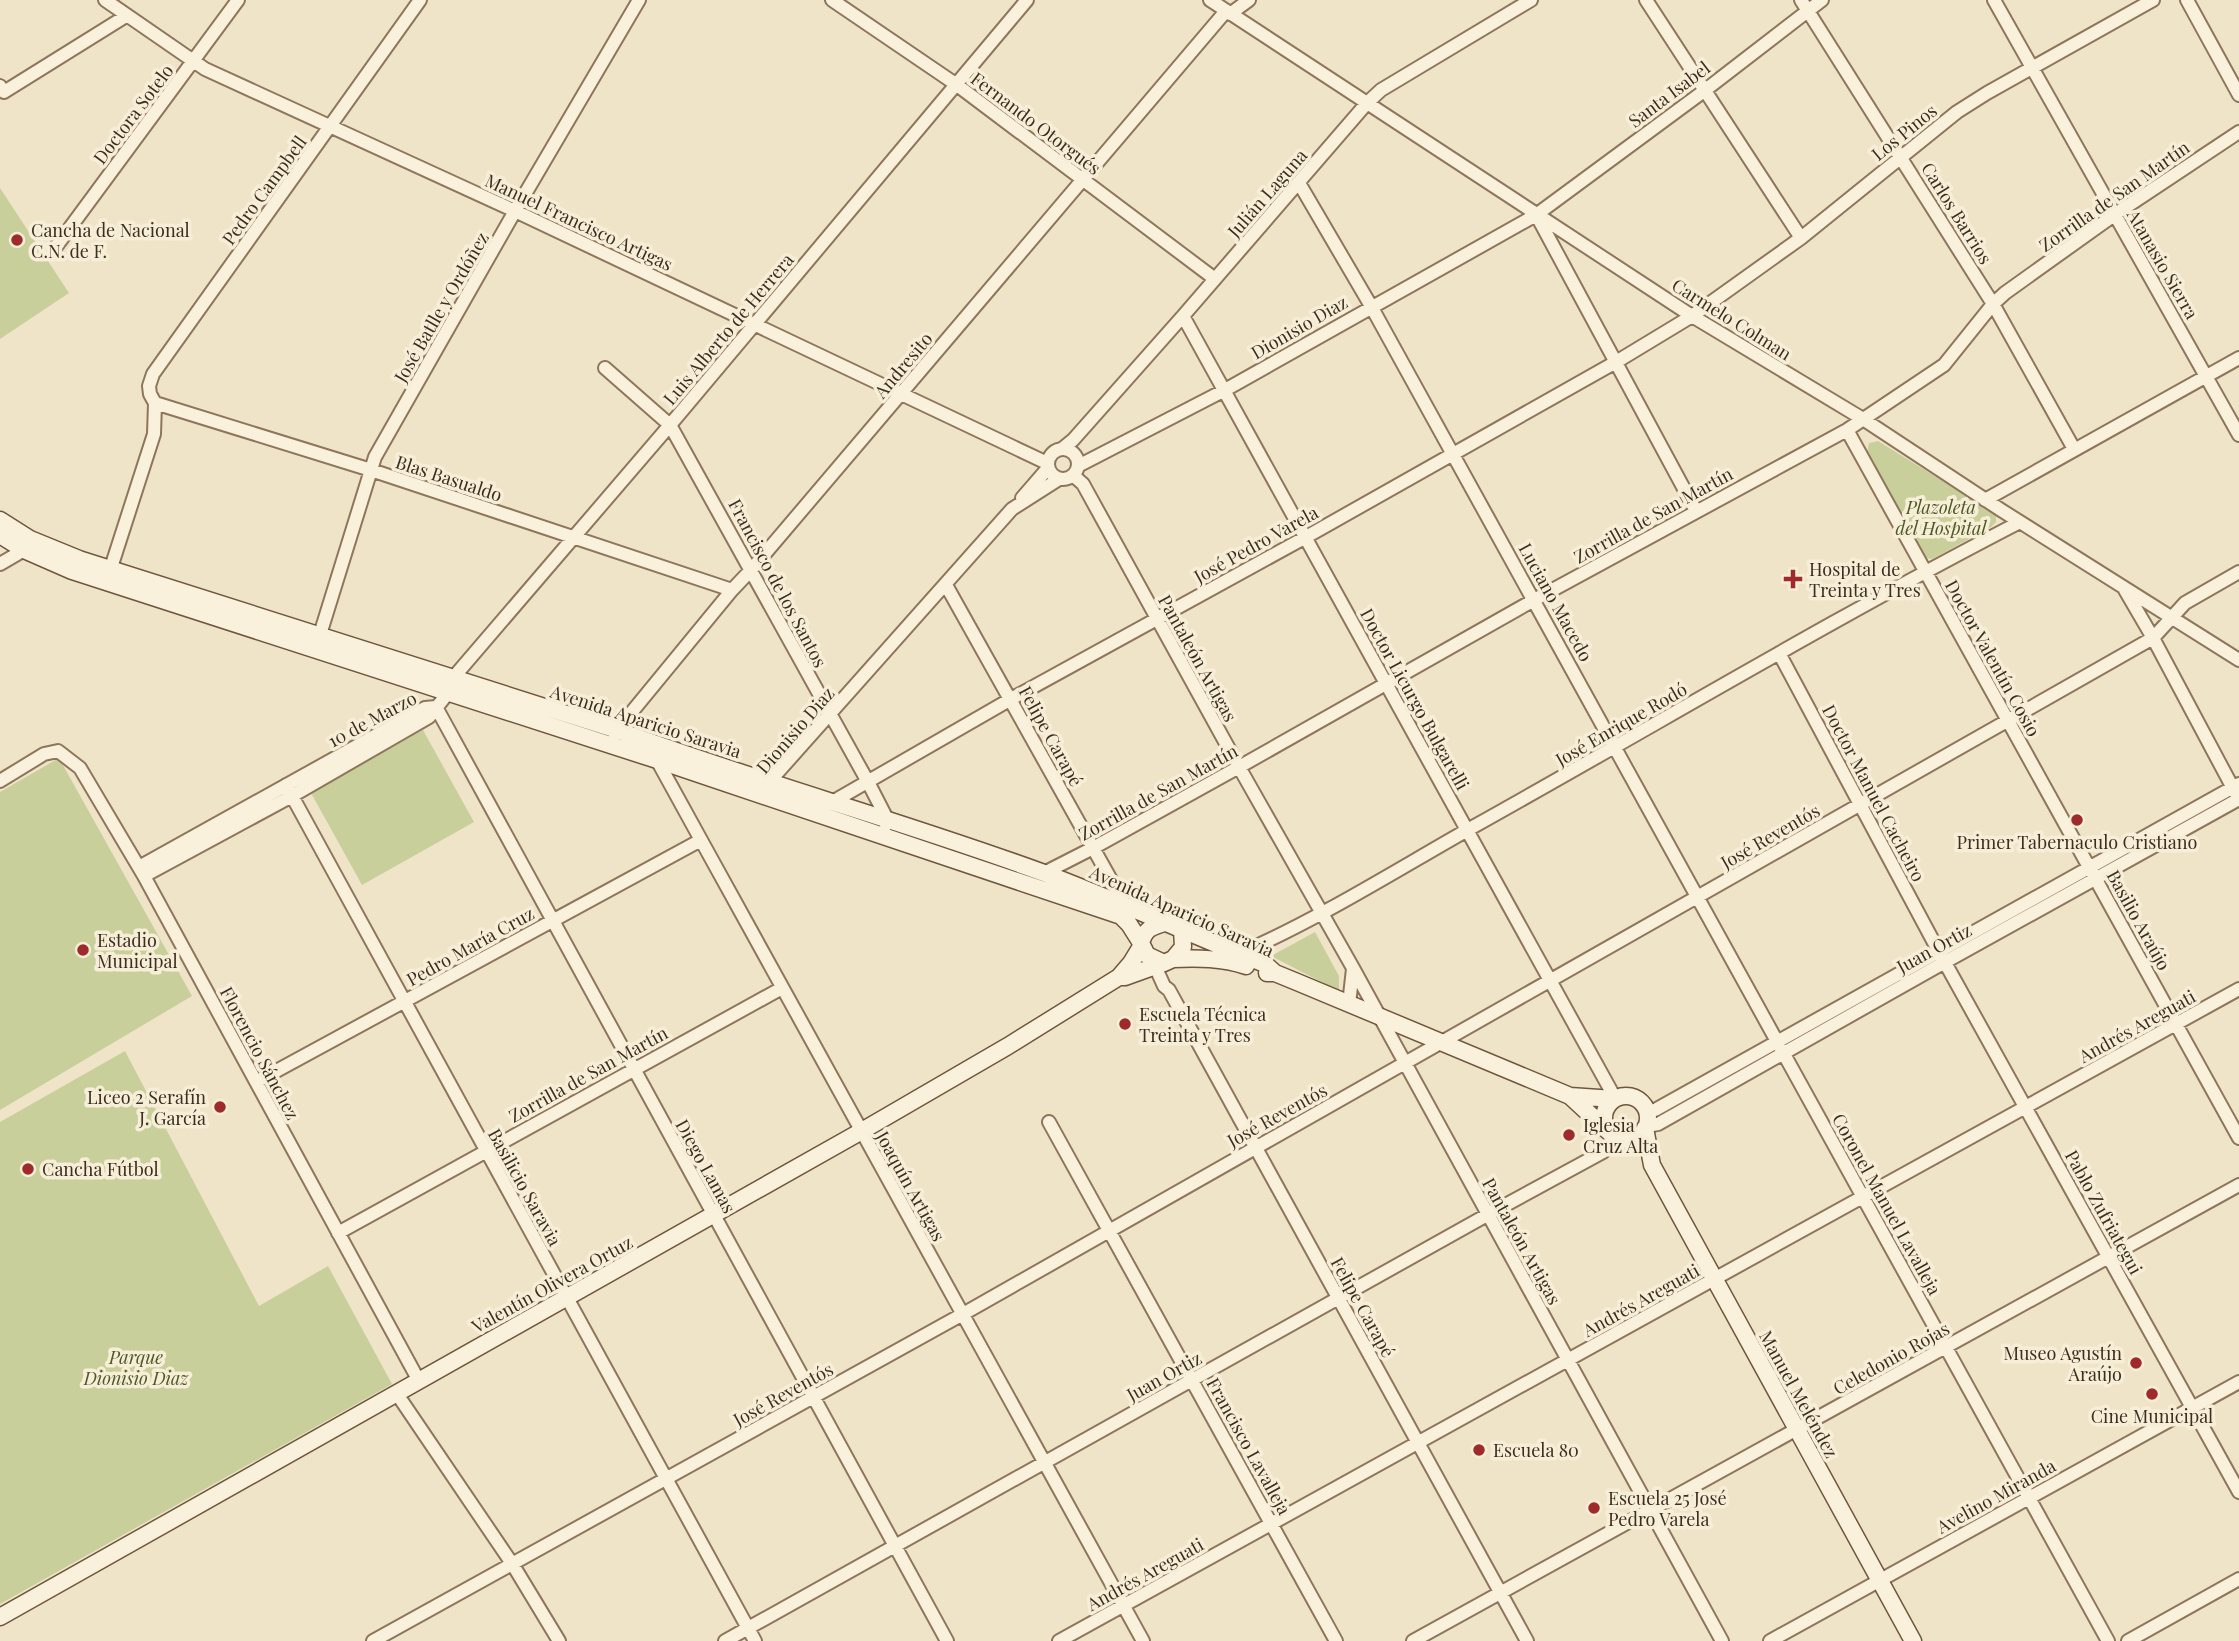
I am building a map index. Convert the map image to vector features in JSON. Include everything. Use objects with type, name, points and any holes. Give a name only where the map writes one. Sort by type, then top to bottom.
[{"type":"street","name":"Manuel Francisco Artigas","points":[[105,0],[205,69],[515,211],[1048,465]]},
{"type":"street","name":"Doctora Sotelo","points":[[55,248],[238,0]]},
{"type":"street","name":"Pedro Campbell","points":[[108,576],[154,434],[155,403],[149,386],[153,374],[420,0]]},
{"type":"street","name":"José Batlle y Ordóñez","points":[[317,642],[375,457],[639,0]]},
{"type":"street","name":"Fernando Otorgués","points":[[832,0],[957,85],[1215,279]]},
{"type":"street","name":"Luis Alberto de Herrera","points":[[436,707],[450,685],[573,537],[1027,0]]},
{"type":"street","name":"Carmelo Colman","points":[[1210,0],[1692,316],[1863,419],[1985,500],[2239,660]]},
{"type":"street","name":"Andresito","points":[[614,738],[732,590],[1083,180],[1228,12],[1249,0]]},
{"type":"street","name":"Julián Laguna","points":[[1062,449],[1183,316],[1367,103],[1381,90],[1531,0]]},
{"type":"street","points":[[1646,0],[1801,238]]},
{"type":"street","name":"Santa Isabel","points":[[1536,215],[1704,90],[1805,5],[1822,0]]},
{"type":"street","name":"Atanasio Sierra","points":[[1994,0],[2239,435]]},
{"type":"street","name":"Los Pinos","points":[[1692,316],[1801,238],[1957,112],[2153,0]]},
{"type":"street","points":[[2187,0],[2239,95]]},
{"type":"street","name":"Carlos Barrios","points":[[1805,5],[1993,304],[2074,449]]},
{"type":"street","points":[[0,86],[4,92],[126,16]]},
{"type":"street","name":"Zorrilla de San Martín","points":[[1044,873],[1239,767],[1534,600],[1847,430],[1944,365],[1993,304],[2114,215],[2239,132]]},
{"type":"street","name":"Luciano Macedo","points":[[1299,183],[1371,306],[1780,1047]]},
{"type":"street","points":[[1536,215],[1696,511]]},
{"type":"street","name":"Dionisio Diaz","points":[[1076,471],[1536,215]]},
{"type":"street","name":"Doctor Licurgo Bulgarelli","points":[[1183,316],[1615,1099]]},
{"type":"street","name":"José Pedro Varela","points":[[834,801],[1011,699],[1616,362],[1692,316]]},
{"type":"street","points":[[1985,500],[2239,358]]},
{"type":"street","name":"Francisco de los Santos","points":[[606,368],[670,425],[868,782],[885,827]]},
{"type":"street","name":"Blas Basualdo","points":[[155,403],[732,590]]},
{"type":"street","name":"Doctor Valentín Cosio","points":[[1847,430],[2089,866]]},
{"type":"street","points":[[1012,509],[1048,465],[1052,453],[1062,449],[1076,456],[1076,471],[1064,480],[1050,473],[1048,465]]},
{"type":"street","name":"Pantaleón Artigas","points":[[1076,471],[1156,619],[1353,968],[1722,1641]]},
{"type":"street","name":"Dionisio Diaz","points":[[768,789],[1012,509],[1059,479]]},
{"type":"street","name":"Avenida Aparicio Saravia","points":[[0,520],[30,539],[50,556]]},
{"type":"street","name":"José Enrique Rodó","points":[[1239,954],[1322,912],[1924,571],[2020,522]]},
{"type":"street","name":"Avenida Aparicio Saravia","points":[[0,536],[24,550],[50,556],[885,827],[1044,873],[1265,964],[1275,973]]},
{"type":"street","points":[[0,564],[24,550]]},
{"type":"street","name":"José Reventós","points":[[376,1640],[963,1314],[2153,638],[2185,603],[2239,572]]},
{"type":"street","name":"Felipe Carapé","points":[[946,585],[1125,905]]},
{"type":"street","points":[[2123,587],[2237,792]]},
{"type":"street","name":"Doctor Manuel Cacheiro","points":[[1779,653],[1941,956]]},
{"type":"street","name":"10 de Marzo","points":[[141,872],[289,790],[425,708],[436,707]]},
{"type":"street","name":"Diego Lamas","points":[[436,707],[947,1641]]},
{"type":"street","name":"Florencio Sánchez","points":[[0,781],[44,754],[58,751],[80,768],[141,872],[419,1381]]},
{"type":"street","name":"Joaquín Artigas","points":[[659,753],[701,840],[860,1132],[1143,1641]]},
{"type":"street","name":"Avenida Aparicio Saravia","points":[[768,789],[834,801],[885,827],[1121,916],[1141,944]]},
{"type":"street","name":"Basilicio Saravia","points":[[289,790],[755,1641]]},
{"type":"street","name":"Juan Ortiz","points":[[1646,1122],[1657,1124],[1780,1047],[1941,956],[2089,866],[2237,792]]},
{"type":"street","name":"Juan Ortiz","points":[[1941,956],[2096,878],[2237,792]]},
{"type":"street","name":"Pedro María Cruz","points":[[256,1082],[701,840]]},
{"type":"street","name":"Basilio Araújo","points":[[2089,866],[2239,1138]]},
{"type":"street","points":[[1164,923],[1149,928],[1144,933],[1141,944],[1147,955],[1164,963],[1183,947],[1182,930]]},
{"type":"street","name":"Valentín Olivera Ortuz","points":[[0,1617],[566,1299],[1008,1046],[1119,977],[1131,963],[1141,944]]},
{"type":"street","name":"Pablo Zufriategui","points":[[1941,956],[2239,1492]]},
{"type":"street","name":"Avenida Aparicio Saravia","points":[[1164,963],[1202,958],[1231,961],[1275,973],[1570,1096],[1615,1099]]},
{"type":"street","name":"Felipe Carapé","points":[[1164,963],[1164,986],[1169,990],[1527,1641]]},
{"type":"street","name":"Valentín Olivera Ortuz","points":[[1119,977],[1164,963]]},
{"type":"street","points":[[1349,1004],[1353,968]]},
{"type":"street","name":"Zorrilla de San Martín","points":[[338,1233],[782,988]]},
{"type":"street","name":"Andrés Areguati","points":[[1059,1641],[2239,989]]},
{"type":"street","name":"Coronel Manuel Lavalleja","points":[[1780,1047],[2108,1641]]},
{"type":"street","name":"Avenida Aparicio Saravia","points":[[1570,1096],[1615,1136]]},
{"type":"street","points":[[1626,1096],[1637,1099],[1646,1122],[1632,1139],[1615,1136],[1604,1120],[1604,1114],[1609,1103],[1626,1096]]},
{"type":"street","name":"Francisco Lavalleja","points":[[1049,1122],[1336,1641]]},
{"type":"street","name":"Manuel Meléndez","points":[[1646,1122],[1652,1165],[1913,1641]]},
{"type":"street","name":"Juan Ortiz","points":[[725,1641],[1603,1152],[1615,1136]]},
{"type":"street","name":"Manuel Meléndez","points":[[1615,1136],[1652,1165]]},
{"type":"street","name":"Celedonio Rojas","points":[[1413,1641],[2239,1185]]},
{"type":"street","name":"Avelino Miranda","points":[[1770,1641],[2239,1382]]},
{"type":"street","points":[[397,1394],[513,1565],[559,1641]]},
{"type":"street","points":[[2128,1641],[2239,1579]]},
{"type":"green space","name":"Cancha de Nacional C.N. de F.","points":[[0,188],[69,293],[0,339]]},
{"type":"green space","name":"Plazoleta del Hospital","points":[[1878,441],[1996,514],[1996,522],[1932,559],[1926,558],[1867,453],[1869,443]]},
{"type":"green space","points":[[423,730],[474,822],[362,885],[311,793]]},
{"type":"green space","name":"Estadio Municipal","points":[[59,758],[192,996],[0,1110],[0,792]]},
{"type":"green space","points":[[1315,932],[1339,976],[1339,991],[1271,956]]},
{"type":"green space","name":"Parque Dionisio Diaz","points":[[125,1051],[259,1306],[328,1266],[392,1384],[0,1604],[0,1122]]},
{"type":"place","name":"Cancha de Nacional C.N. de F.","points":[[17,240]]},
{"type":"place","name":"Hospital de Treinta y Tres","points":[[1793,579]]},
{"type":"place","name":"Primer Tabernaculo Cristiano","points":[[2077,820]]},
{"type":"place","name":"Estadio Municipal","points":[[83,950]]},
{"type":"place","name":"Escuela Técnica Treinta y Tres","points":[[1125,1024]]},
{"type":"place","name":"Liceo 2 Serafín J. García","points":[[220,1107]]},
{"type":"place","name":"Iglesia Cruz Alta","points":[[1569,1135]]},
{"type":"place","name":"Cancha Fútbol","points":[[28,1169]]},
{"type":"place","name":"Museo Agustín Araújo","points":[[2136,1363]]},
{"type":"place","name":"Cine Municipal","points":[[2152,1394]]},
{"type":"place","name":"Escuela 80","points":[[1479,1450]]},
{"type":"place","name":"Escuela 25 José Pedro Varela","points":[[1594,1508]]}]
